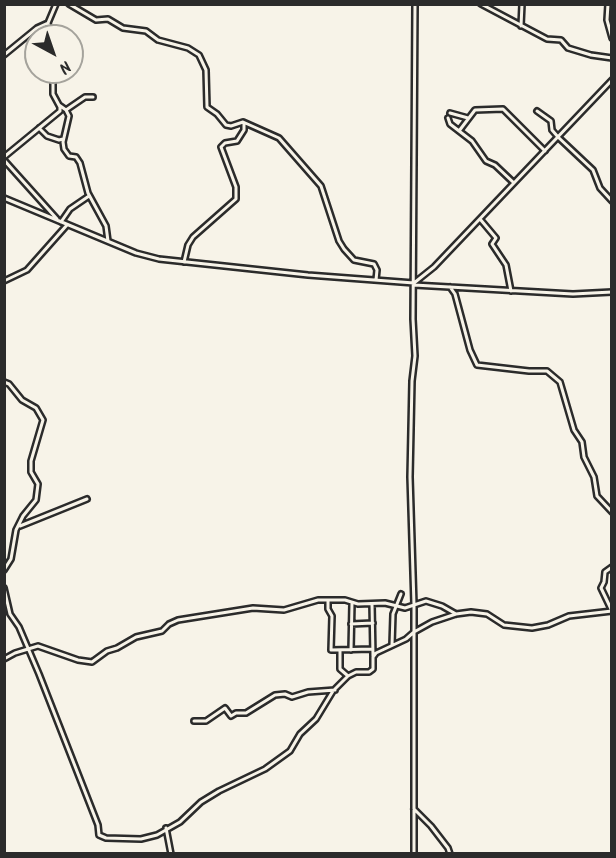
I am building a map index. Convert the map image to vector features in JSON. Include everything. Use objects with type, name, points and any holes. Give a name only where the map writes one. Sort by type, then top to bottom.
[{"type":"street","points":[[5,54],[48,23],[56,4]]},
{"type":"street","points":[[69,4],[96,20],[109,20],[123,28],[146,30],[158,40],[192,50],[202,57],[205,65],[207,107],[226,125],[231,126],[243,122],[278,137],[321,186],[342,245],[354,260],[374,264],[377,270],[376,280]]},
{"type":"street","points":[[414,854],[416,752],[410,477],[413,424],[412,381],[415,356],[412,320],[415,4]]},
{"type":"street","points":[[480,4],[547,39],[561,40],[568,48],[612,58]]},
{"type":"street","points":[[521,26],[522,4]]},
{"type":"street","points":[[608,4],[607,20],[612,38]]},
{"type":"street","points":[[414,284],[427,275],[612,80]]},
{"type":"street","points":[[53,84],[53,94],[60,111],[5,158],[59,221]]},
{"type":"street","points":[[66,110],[84,97],[93,97]]},
{"type":"street","points":[[59,105],[66,110],[69,119],[61,139],[63,145],[68,155],[77,158],[89,196],[105,222],[108,242]]},
{"type":"street","points":[[459,131],[477,109],[503,109],[545,151]]},
{"type":"street","points":[[537,111],[551,121],[552,130],[593,170],[600,188],[612,201]]},
{"type":"street","points":[[450,113],[468,118]]},
{"type":"street","points":[[448,117],[450,124],[474,144],[486,160],[495,165],[514,183]]},
{"type":"street","points":[[184,262],[188,245],[193,237],[236,199],[236,187],[221,147],[225,143],[238,140],[245,128],[243,122]]},
{"type":"street","points":[[39,128],[45,135],[61,139]]},
{"type":"street","points":[[59,221],[70,209],[89,196]]},
{"type":"street","points":[[4,198],[148,257],[450,287],[573,294],[612,292]]},
{"type":"street","points":[[480,219],[496,238],[492,244],[505,264],[511,291]]},
{"type":"street","points":[[4,281],[27,270],[67,225]]},
{"type":"street","points":[[450,287],[454,292],[470,350],[477,365],[548,371],[560,382],[574,430],[582,442],[584,457],[594,477],[597,496],[612,512]]},
{"type":"street","points":[[4,382],[22,399],[36,408],[43,420],[31,461],[31,472],[38,482],[36,500],[18,526],[14,537],[14,547],[4,570]]},
{"type":"street","points":[[18,526],[87,500]]},
{"type":"street","points":[[373,657],[377,652],[406,639],[434,621],[456,614],[471,612],[487,614],[504,625],[532,628],[548,625],[569,616],[612,611],[601,588],[605,573],[612,567]]},
{"type":"street","points":[[4,588],[10,614],[29,648],[101,837],[141,839],[157,835],[180,822],[203,801],[241,779],[265,769],[287,754],[300,734],[316,719],[335,690],[348,676],[356,672],[371,672],[373,669],[372,604]]},
{"type":"street","points":[[392,645],[393,614],[400,594]]},
{"type":"street","points":[[4,659],[29,648],[41,646],[78,660],[92,662],[106,651],[140,636],[160,632],[178,620],[252,608],[284,610],[318,600],[385,603],[405,608],[428,602],[442,606],[456,614]]},
{"type":"street","points":[[328,600],[328,609],[332,616],[330,647],[340,651],[372,649]]},
{"type":"street","points":[[351,650],[352,603]]},
{"type":"street","points":[[351,624],[373,623]]},
{"type":"street","points":[[340,651],[340,669],[348,676]]},
{"type":"street","points":[[194,721],[206,721],[225,708],[231,716],[236,713],[244,714],[276,695],[285,694],[292,697],[308,692],[335,690]]},
{"type":"street","points":[[414,809],[431,826],[450,854]]},
{"type":"street","points":[[166,828],[171,854]]}]
